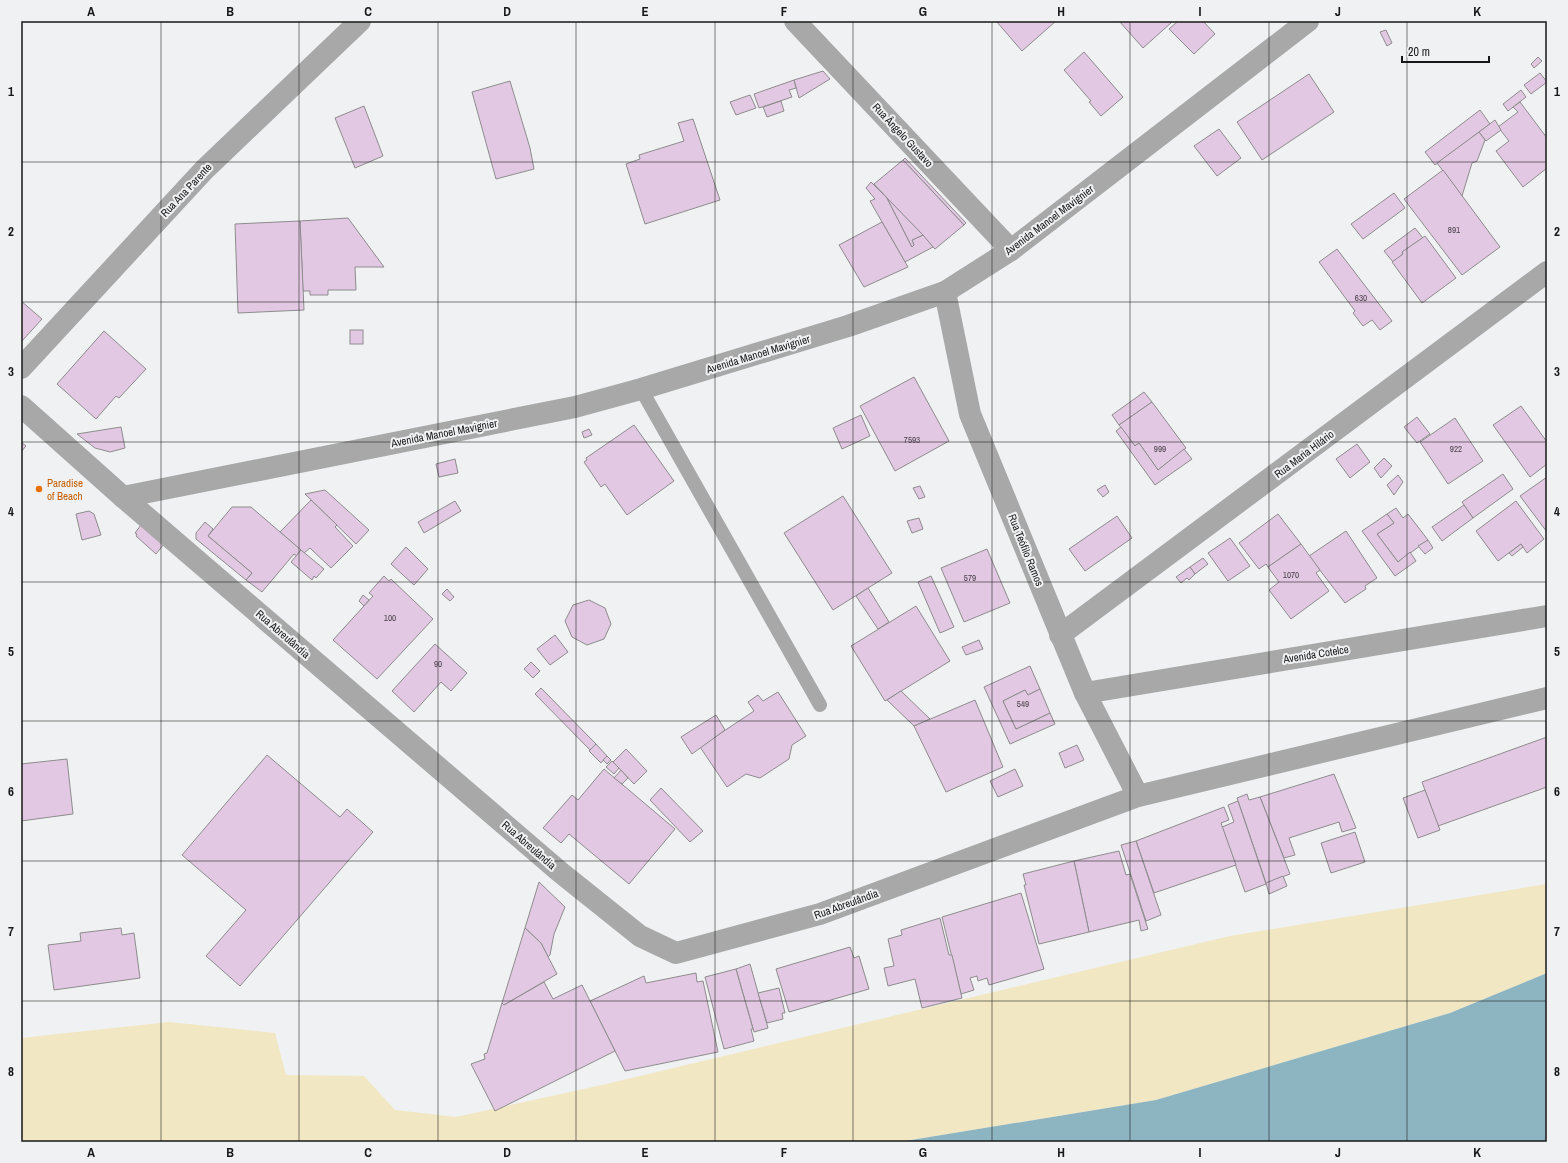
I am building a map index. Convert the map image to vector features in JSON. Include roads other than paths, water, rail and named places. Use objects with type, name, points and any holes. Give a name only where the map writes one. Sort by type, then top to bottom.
[{"type":"street","name":"Rua Ana Parente","points":[[21,368],[204,170],[360,21]]},
{"type":"street","name":"Rua Ângelo Gustavo","points":[[795,21],[1011,250]]},
{"type":"street","name":"Avenida Manoel Mavignier","points":[[123,497],[576,406],[641,389],[848,326],[945,292],[1011,250],[1308,21]]},
{"type":"street","name":"Rua Maria Hilário","points":[[1060,635],[1547,272]]},
{"type":"street","name":"Rua Teófilo Ramos","points":[[945,292],[970,414],[1060,635],[1086,693],[1138,796]]},
{"type":"street","name":"Rua Abreulândia","points":[[21,406],[123,497],[560,872],[640,936],[676,953],[820,914],[1138,796]]},
{"type":"street","name":"Avenida Cotelce","points":[[1086,693],[1547,616]]},
{"type":"street","points":[[1138,796],[1547,698]]},
{"type":"lane","points":[[641,389],[820,705]]},
{"type":"water","points":[[1547,973],[1547,1142],[899,1142],[1156,1100],[1450,1013]]},
{"type":"place","name":"Paradise of Beach","points":[[39,489]]}]
